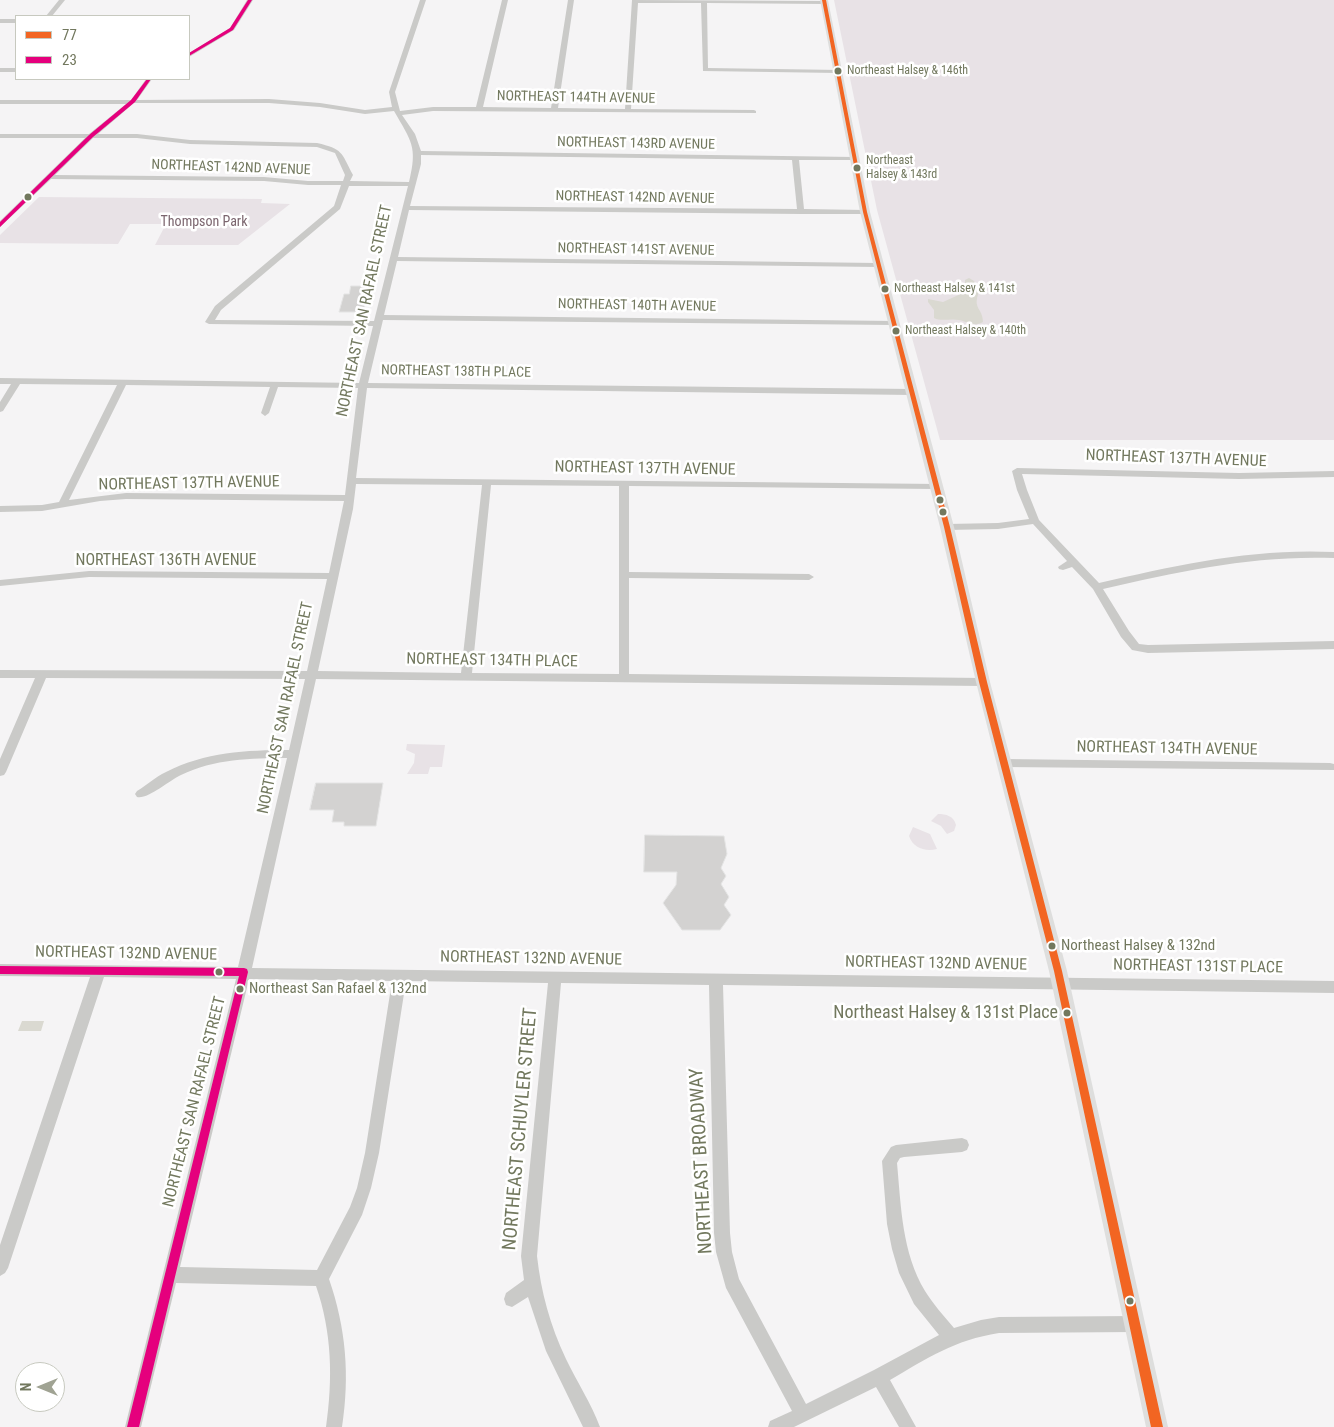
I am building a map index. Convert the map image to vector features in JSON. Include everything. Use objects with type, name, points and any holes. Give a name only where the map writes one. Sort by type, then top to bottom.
[{"type":"main road","points":[[825,1],[865,212],[947,527],[983,682],[1061,983],[1157,1427]]},
{"type":"street","points":[[50,15],[62,0]]},
{"type":"street","points":[[190,54],[232,29],[250,0]]},
{"type":"street","points":[[418,154],[414,138],[393,99],[393,86],[423,0]]},
{"type":"street","points":[[479,110],[505,0]]},
{"type":"street","points":[[554,110],[571,0]]},
{"type":"street","points":[[628,111],[635,1],[825,1]]},
{"type":"street","points":[[704,2],[705,70],[838,71]]},
{"type":"street","points":[[0,21],[15,21]]},
{"type":"street","points":[[0,70],[15,70]]},
{"type":"street","points":[[0,225],[91,136],[133,101],[148,80]]},
{"type":"street","name":"NORTHEAST 144TH AVENUE","points":[[0,102],[269,101],[312,104],[365,112],[427,109],[754,112]]},
{"type":"street","points":[[0,142],[3,136],[144,136],[190,142],[295,143],[324,146],[338,152],[349,175],[348,184]]},
{"type":"street","name":"NORTHEAST 143RD AVENUE","points":[[418,154],[854,159]]},
{"type":"street","name":"NORTHEAST SAN RAFAEL STREET","points":[[133,1427],[244,972],[333,576],[350,498],[363,385],[418,154]]},
{"type":"street","points":[[796,159],[801,212]]},
{"type":"street","name":"NORTHEAST 142ND AVENUE","points":[[49,177],[264,179],[308,184],[412,184]]},
{"type":"street","name":"NORTHEAST 140TH AVENUE","points":[[348,184],[337,207],[218,308],[209,322],[894,323]]},
{"type":"street","name":"NORTHEAST 142ND AVENUE","points":[[405,208],[865,212]]},
{"type":"street","name":"NORTHEAST 141ST AVENUE","points":[[393,259],[878,265]]},
{"type":"street","name":"NORTHEAST 138TH PLACE","points":[[0,381],[912,392]]},
{"type":"street","points":[[0,409],[17,381]]},
{"type":"street","points":[[62,505],[123,382]]},
{"type":"street","points":[[265,413],[275,384]]},
{"type":"street","name":"NORTHEAST 137TH AVENUE","points":[[1035,521],[1022,490],[1017,471],[1239,476],[1334,474]]},
{"type":"street","name":"NORTHEAST 137TH AVENUE","points":[[352,481],[624,485],[936,486]]},
{"type":"street","points":[[466,677],[487,482]]},
{"type":"street","points":[[624,485],[624,679]]},
{"type":"street","name":"NORTHEAST 137TH AVENUE","points":[[0,509],[42,508],[100,498],[126,496],[350,498]]},
{"type":"street","points":[[947,527],[998,526],[1035,521],[1097,587],[1125,634],[1136,647],[1148,649],[1334,645]]},
{"type":"street","points":[[1097,587],[1207,562],[1241,557],[1306,554],[1334,556]]},
{"type":"street","points":[[1063,567],[1075,562]]},
{"type":"street","name":"NORTHEAST 136TH AVENUE","points":[[0,583],[89,574],[333,576]]},
{"type":"street","points":[[624,575],[809,577]]},
{"type":"street","points":[[0,772],[43,673]]},
{"type":"street","name":"NORTHEAST 134TH PLACE","points":[[0,674],[310,675],[983,682]]},
{"type":"street","points":[[141,794],[168,776],[210,760],[238,755],[293,754]]},
{"type":"street","name":"NORTHEAST 134TH AVENUE","points":[[1004,763],[1330,767]]},
{"type":"street","name":"NORTHEAST 132ND AVENUE","points":[[0,970],[1061,983]]},
{"type":"street","points":[[0,1268],[99,971]]},
{"type":"street","points":[[334,1427],[338,1402],[338,1364],[329,1298],[321,1278],[357,1210],[364,1188],[372,1153],[400,974]]},
{"type":"street","name":"NORTHEAST SCHUYLER STREET","points":[[555,977],[529,1256],[531,1284],[551,1347],[592,1427]]},
{"type":"street","name":"NORTHEAST BROADWAY","points":[[716,979],[724,1252],[732,1282],[803,1414]]},
{"type":"street","name":"NORTHEAST 131ST PLACE","points":[[1061,983],[1334,987]]},
{"type":"street","points":[[950,1336],[920,1298],[907,1272],[895,1224],[889,1161],[896,1152],[911,1148],[935,1149],[962,1145]]},
{"type":"street","points":[[171,1275],[321,1278]]},
{"type":"street","points":[[512,1299],[531,1284]]},
{"type":"street","points":[[776,1427],[879,1377],[950,1336],[978,1327],[999,1325],[1135,1324]]},
{"type":"street","points":[[879,1377],[908,1427]]},
{"type":"green space","points":[[834,0],[1334,0],[1334,440],[940,440],[877,210]]},
{"type":"green space","name":"Thompson Park","points":[[39,197],[262,199],[261,203],[290,204],[238,245],[155,245],[166,224],[130,224],[118,244],[0,243],[0,235]]},
{"type":"green space","points":[[407,744],[445,745],[442,767],[430,767],[428,774],[407,774],[414,763],[415,754],[406,750]]},
{"type":"green space","points":[[938,814],[947,815],[953,819],[956,825],[954,831],[947,834],[941,826],[931,821]]},
{"type":"green space","points":[[913,827],[930,834],[937,849],[928,850],[913,844],[909,836]]},
{"type":"shaded area","points":[[969,278],[974,281],[979,292],[977,305],[983,317],[983,322],[974,324],[959,320],[940,320],[934,318],[934,310],[928,299],[943,302],[965,292],[965,280]]},
{"type":"shaded area","points":[[22,1021],[44,1021],[41,1031],[18,1031]]},
{"type":"building","points":[[351,286],[369,286],[364,308],[362,312],[339,312],[344,294],[349,294]]},
{"type":"building","points":[[316,783],[383,783],[376,826],[344,826],[344,822],[332,822],[334,810],[310,810]]},
{"type":"building","points":[[645,835],[724,836],[727,854],[721,868],[726,876],[721,884],[729,897],[724,905],[731,915],[720,930],[682,930],[663,903],[676,885],[677,872],[644,872]]},
{"type":"transit line","name":"23","points":[[190,54],[232,29],[250,0]]},
{"type":"transit line","name":"77","points":[[824,0],[865,212],[947,527],[983,682],[1058,971],[1157,1427]]},
{"type":"transit line","name":"23","points":[[0,225],[91,136],[133,101],[148,80]]},
{"type":"transit line","name":"23","points":[[0,970],[244,972]]},
{"type":"transit line","name":"23","points":[[133,1427],[244,972]]},
{"type":"place","name":"Northeast Halsey & 146th","points":[[838,71]]},
{"type":"place","name":"Northeast Halsey & 143rd","points":[[857,168]]},
{"type":"place","name":"Northeast Halsey & 141st","points":[[885,289]]},
{"type":"place","name":"Northeast Halsey & 140th","points":[[896,331]]},
{"type":"place","name":"Northeast Halsey & 132nd","points":[[1052,946]]},
{"type":"place","name":"Northeast San Rafael & 132nd","points":[[240,989]]},
{"type":"place","name":"Northeast Halsey & 131st Place","points":[[1067,1013]]}]
